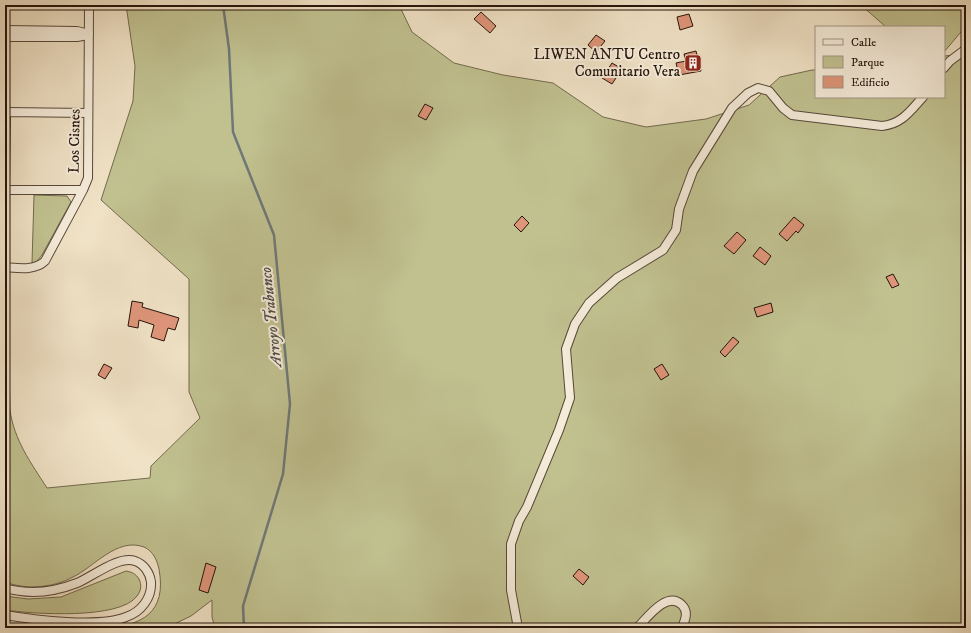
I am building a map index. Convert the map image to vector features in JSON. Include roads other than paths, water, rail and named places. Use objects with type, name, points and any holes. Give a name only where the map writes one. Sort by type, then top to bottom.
[{"type":"street","name":"Los Cisnes","points":[[5,267],[28,268],[40,265],[47,258],[84,190],[88,174],[89,5]]},
{"type":"street","points":[[5,30],[77,31],[89,34]]},
{"type":"street","points":[[5,37],[77,37],[89,34]]},
{"type":"street","points":[[945,67],[950,61],[966,49]]},
{"type":"street","points":[[518,628],[511,590],[511,544],[519,521],[527,507],[560,430],[570,398],[566,348],[574,324],[589,303],[617,278],[663,250],[676,230],[679,209],[693,171],[732,108],[748,93],[758,88],[769,91],[783,108],[792,115],[882,126],[893,125],[903,120],[922,98]]},
{"type":"street","points":[[5,185],[5,112],[88,113]]},
{"type":"street","points":[[5,190],[84,190]]},
{"type":"street","points":[[5,588],[35,592],[64,587],[82,581],[118,562],[130,560],[136,561],[145,568],[149,573],[151,585],[148,597],[141,608],[131,615],[120,619],[78,621],[5,615]]},
{"type":"street","points":[[637,628],[662,603],[671,600],[680,603],[685,611],[686,616],[682,628]]},
{"type":"waterway","name":"Arroyo Trabunco","points":[[223,5],[229,49],[233,132],[274,235],[290,404],[283,474],[243,606],[244,628]]},
{"type":"place","name":"LIWEN ANTU Centro Comunitario Vera","points":[[693,63]]}]
